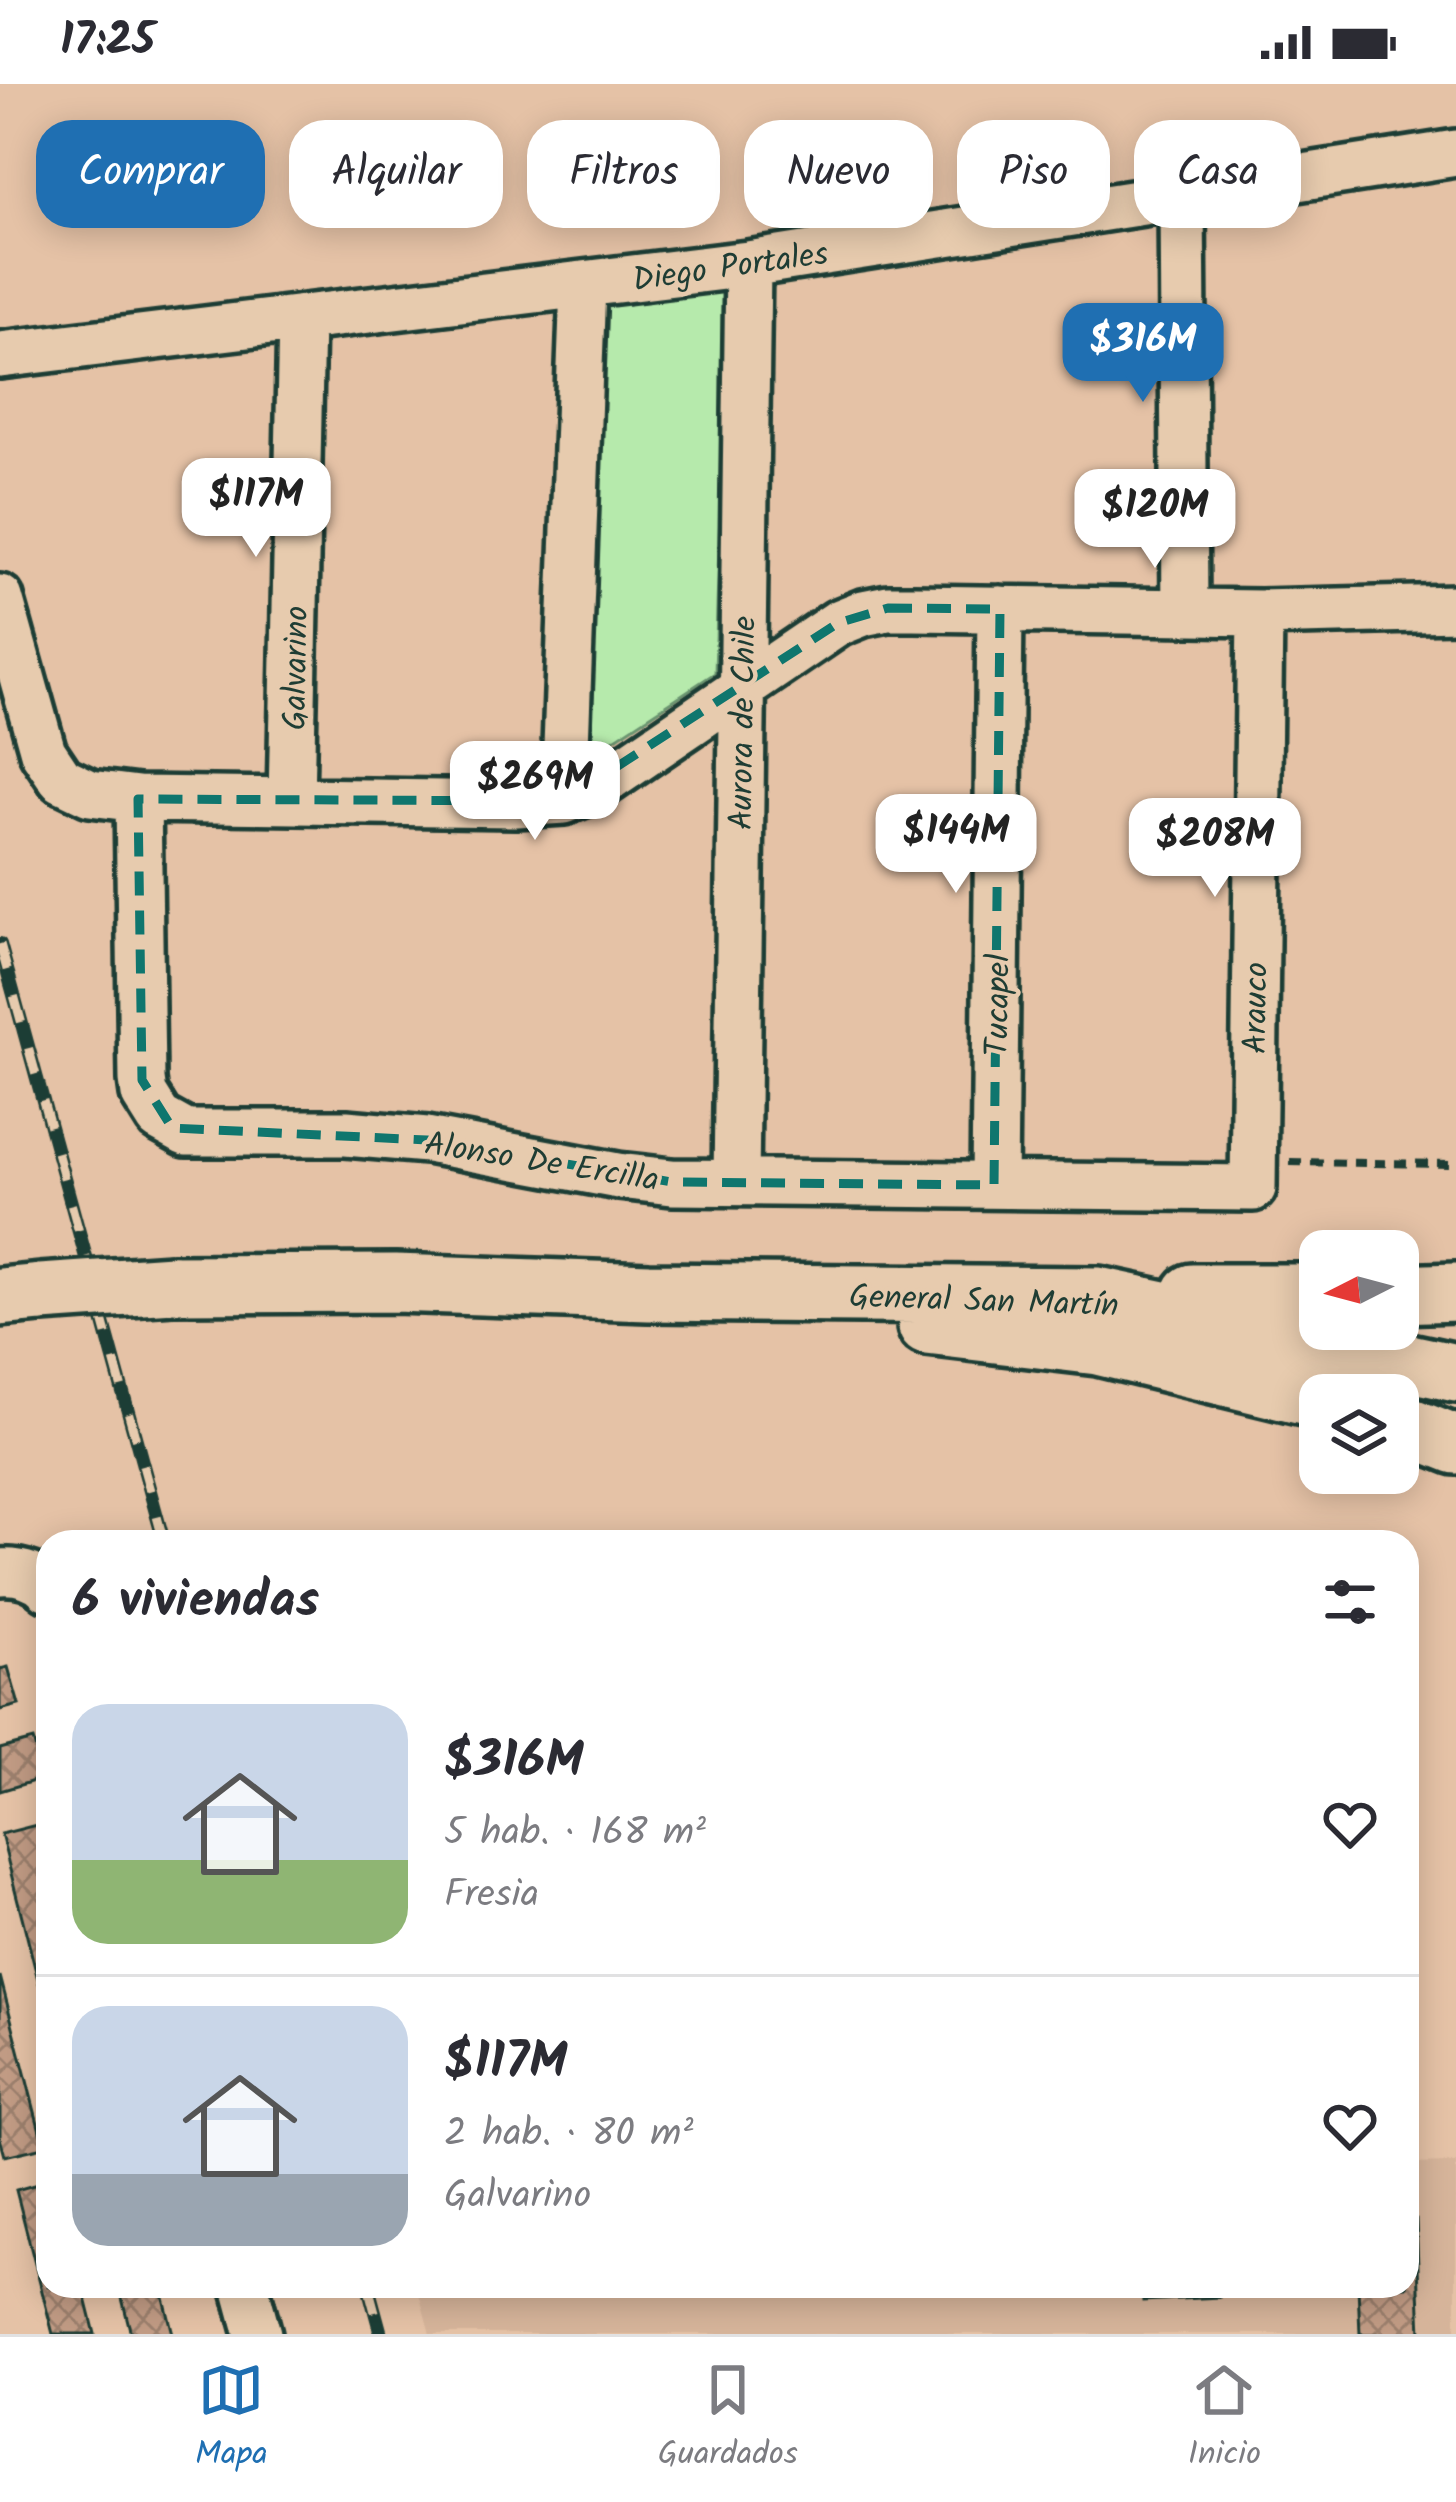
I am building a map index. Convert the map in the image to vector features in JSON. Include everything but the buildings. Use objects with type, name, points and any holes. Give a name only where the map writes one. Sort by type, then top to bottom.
[{"type":"main road","name":"General San Martín","points":[[21,1295],[172,1284],[394,1283],[649,1292],[1097,1296],[1456,1373]]},
{"type":"main road","name":"General San Martín","points":[[649,1292],[1098,1346],[1299,1395]]},
{"type":"main road","points":[[1419,1293],[1456,1292]]},
{"type":"main road","points":[[1097,1296],[1299,1293]]},
{"type":"main road","points":[[1419,1423],[1456,1428]]},
{"type":"main road","points":[[1419,1429],[1456,1444]]},
{"type":"street","name":"Diego Portales","points":[[1301,178],[1456,153]]},
{"type":"street","name":"Diego Portales","points":[[0,355],[748,264],[1134,204]]},
{"type":"street","points":[[1182,228],[1185,612]]},
{"type":"street","name":"Aurora de Chile","points":[[736,1182],[748,264]]},
{"type":"street","points":[[565,802],[583,285]]},
{"type":"street","name":"Galvarino","points":[[291,801],[301,319]]},
{"type":"street","points":[[0,598],[43,752],[61,779],[89,793],[138,799],[516,804],[565,802],[594,789],[815,636],[862,613],[888,608],[1260,613],[1456,608]]},
{"type":"street","name":"Tucapel","points":[[994,1185],[1000,609]]},
{"type":"street","name":"Arauco","points":[[1252,1175],[1260,613]]},
{"type":"street","name":"Alonso De Ercilla","points":[[138,799],[142,1080],[151,1108],[172,1128],[201,1135],[346,1133],[427,1140],[672,1182],[994,1185],[1252,1175]]},
{"type":"street","points":[[0,1572],[20,1573],[36,1581]]},
{"type":"street","points":[[248,2298],[258,2334]]},
{"type":"path","points":[[1252,1175],[1456,1164]]},
{"type":"highlighted area","points":[[888,608],[1000,609],[994,1185],[672,1182],[427,1140],[172,1128],[142,1080],[138,799],[564,801],[838,623]]},
{"type":"shaded area","points":[[1456,2163],[1456,2334],[430,2334],[420,2298],[1419,2298],[1419,2164]]},
{"type":"green space","points":[[727,284],[715,673],[590,755],[607,295]]},
{"type":"railway","points":[[0,944],[161,1530]]},
{"type":"railway","points":[[371,2298],[381,2334]]}]
